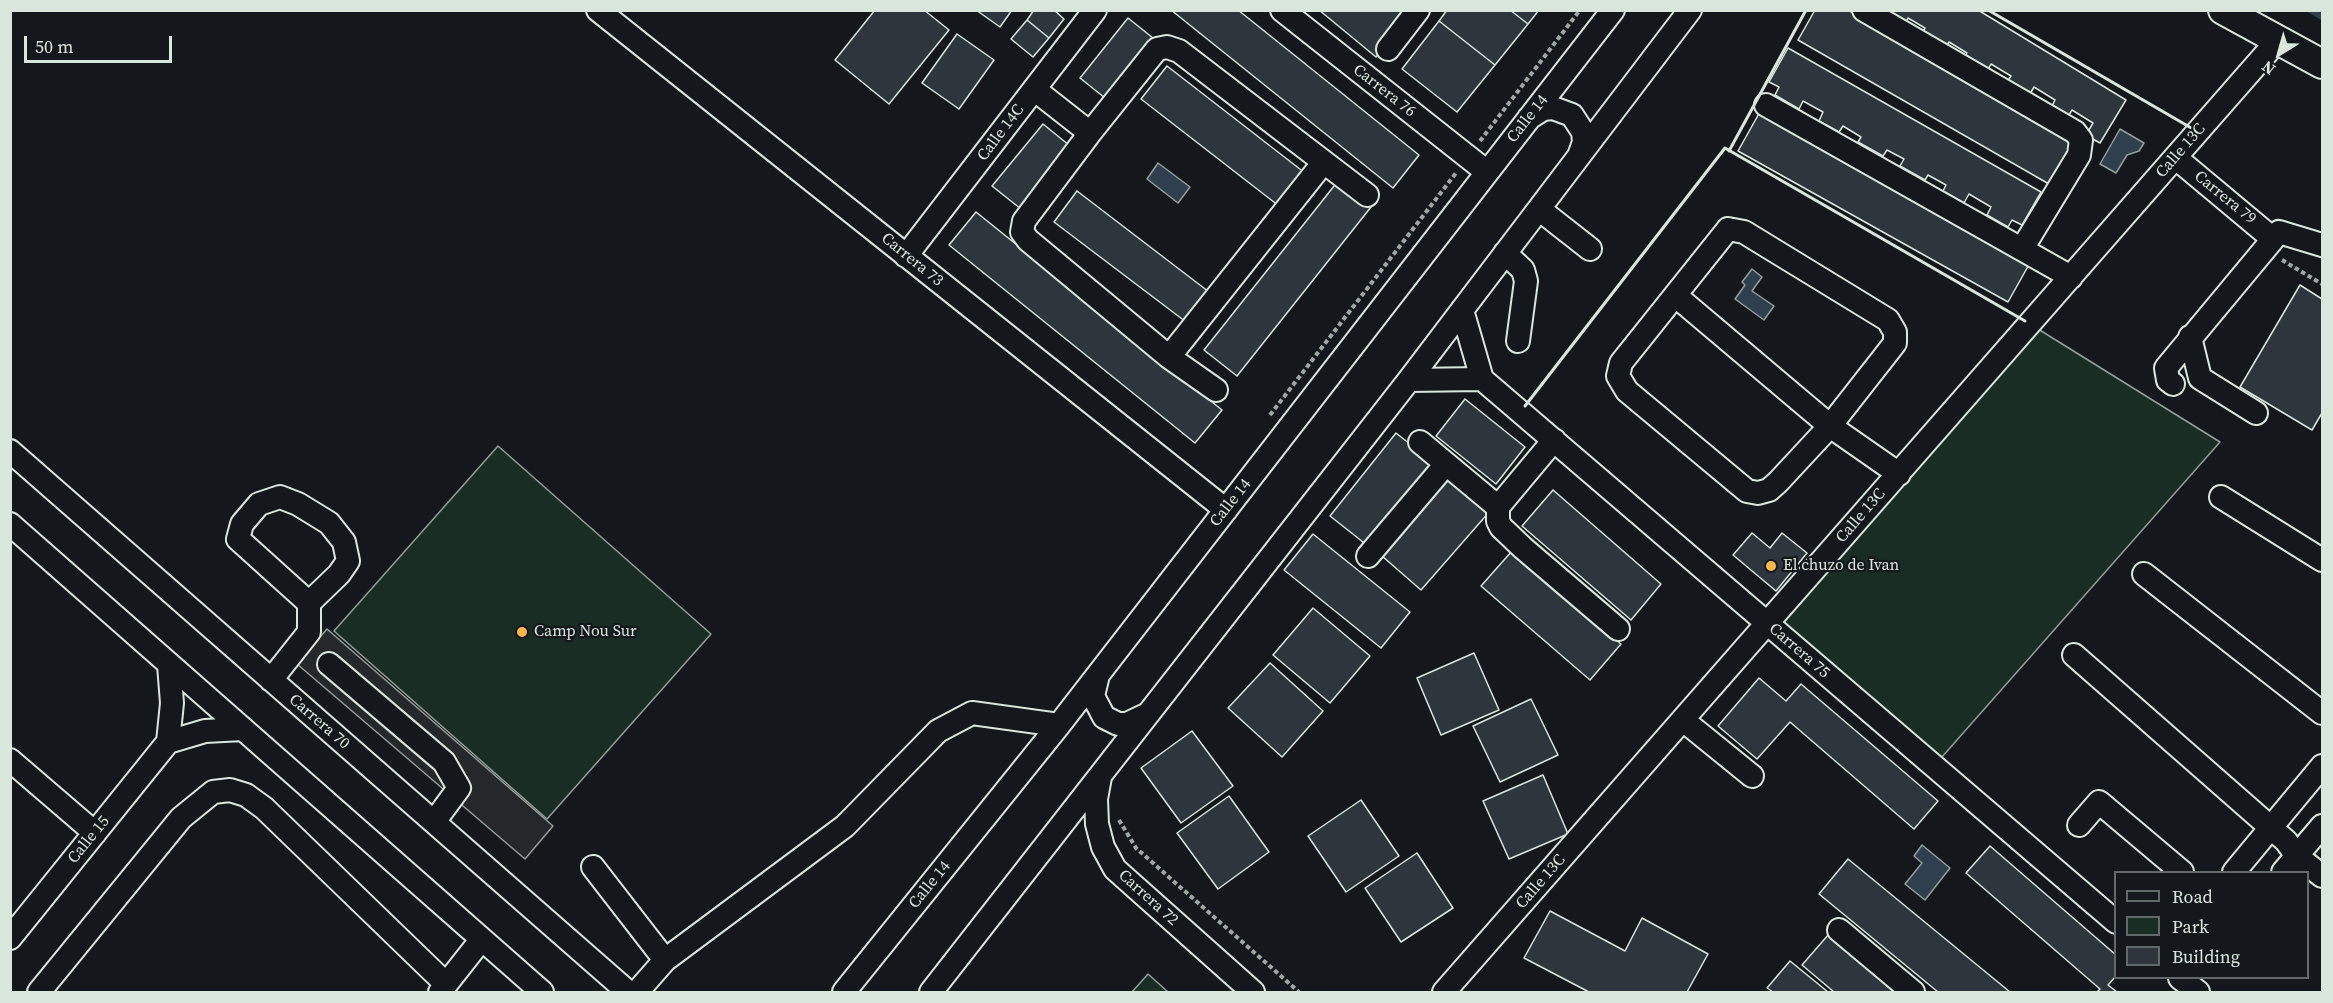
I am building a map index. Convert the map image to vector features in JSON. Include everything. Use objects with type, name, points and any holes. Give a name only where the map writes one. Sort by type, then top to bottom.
[{"type":"main road","points":[[2223,10],[2322,64]]},
{"type":"street","name":"Carrera 76","points":[[1282,10],[1486,172]]},
{"type":"street","points":[[1388,49],[1418,10]]},
{"type":"street","name":"Calle 14","points":[[844,993],[1059,725],[1613,10]]},
{"type":"street","points":[[931,993],[1409,380],[1690,10]]},
{"type":"street","points":[[1864,10],[2075,132],[2081,140],[2079,155],[2022,249]]},
{"type":"street","name":"Calle 14C","points":[[906,256],[1094,11]]},
{"type":"street","name":"Carrera 73","points":[[613,15],[906,256],[1226,510]]},
{"type":"street","name":"Calle 13C","points":[[1444,993],[2278,40]]},
{"type":"street","points":[[1216,390],[1169,357],[1022,232],[1024,221],[1090,133],[1157,49],[1167,47],[1179,51],[1367,195]]},
{"type":"street","points":[[1034,89],[1090,133]]},
{"type":"street","points":[[1767,105],[2071,277]]},
{"type":"street","points":[[1527,121],[1534,114],[1553,108],[1572,115],[1583,132],[1582,152],[1576,160]]},
{"type":"street","name":"Carrera 79","points":[[2176,158],[2272,240]]},
{"type":"street","points":[[1169,357],[1323,163]]},
{"type":"street","points":[[1539,209],[1590,249]]},
{"type":"street","points":[[1728,229],[1744,232],[1888,320],[1895,332],[1895,343],[1830,426],[1768,490],[1758,493],[1747,491],[1627,391],[1618,376],[1621,363],[1676,296],[1720,236],[1728,229]]},
{"type":"street","points":[[2174,384],[2168,380],[2166,368],[2272,240],[2322,245]]},
{"type":"street","points":[[1505,254],[1523,270],[1526,281],[1518,341]]},
{"type":"street","points":[[1676,296],[1830,426],[1899,474]]},
{"type":"street","points":[[1409,380],[1482,379],[1462,310]]},
{"type":"street","points":[[2197,329],[2200,378],[2256,413]]},
{"type":"street","name":"Carrera 75","points":[[1482,379],[2114,921]]},
{"type":"street","points":[[1554,440],[1498,507],[1497,514],[1501,527],[1618,629]]},
{"type":"street","points":[[1420,442],[1498,507]]},
{"type":"street","name":"Carrera 70","points":[[10,451],[628,993]]},
{"type":"street","points":[[1368,556],[1446,464]]},
{"type":"street","points":[[271,680],[309,632],[309,603],[339,574],[348,561],[344,542],[329,523],[298,504],[280,497],[259,504],[242,524],[238,539],[309,603]]},
{"type":"street","points":[[2221,497],[2322,560]]},
{"type":"street","points":[[10,524],[542,993]]},
{"type":"street","points":[[2144,574],[2322,713]]},
{"type":"street","points":[[2074,655],[2286,841],[2290,864]]},
{"type":"street","points":[[328,664],[444,762],[459,788],[434,822]]},
{"type":"street","points":[[169,665],[172,704],[168,742],[205,731],[243,729]]},
{"type":"street","points":[[1099,673],[1093,696],[1104,717],[1127,724],[1148,714]]},
{"type":"street","points":[[637,993],[665,960],[845,826],[938,731],[972,713],[1059,725]]},
{"type":"street","points":[[1683,720],[1752,776]]},
{"type":"street","name":"Calle 15","points":[[10,938],[168,742]]},
{"type":"street","points":[[10,760],[95,833]]},
{"type":"street","points":[[2236,871],[2322,766]]},
{"type":"street","name":"Carrera 72","points":[[1101,776],[1096,800],[1097,824],[1103,847],[1115,869],[1253,993]]},
{"type":"street","points":[[39,993],[181,818],[213,792],[230,790],[246,795],[264,808],[443,988],[481,940]]},
{"type":"street","points":[[2079,825],[2099,802],[2180,871]]},
{"type":"street","points":[[2290,864],[2322,826]]},
{"type":"street","points":[[2290,864],[2309,871]]},
{"type":"street","points":[[593,867],[665,960]]},
{"type":"street","points":[[1839,930],[1913,993]]},
{"type":"path","points":[[1266,421],[1580,10]]},
{"type":"path","points":[[2272,240],[2322,284]]},
{"type":"path","points":[[1118,814],[1123,829],[1136,848],[1299,993]]},
{"type":"green space","points":[[2030,324],[2220,442],[1934,766],[1767,624]]},
{"type":"green space","name":"Camp Nou Sur","points":[[498,446],[711,634],[547,819],[334,631]]},
{"type":"green space","points":[[1148,974],[1168,992],[1132,992]]},
{"type":"shaded area","points":[[327,629],[553,826],[525,859],[297,664]]},
{"type":"water","points":[[2120,129],[2144,143],[2139,151],[2127,155],[2116,173],[2100,164]]},
{"type":"water","points":[[1158,163],[1190,187],[1178,203],[1147,179]]},
{"type":"water","points":[[1752,269],[1762,277],[1752,291],[1774,306],[1764,320],[1735,299],[1745,285],[1742,282]]},
{"type":"water","points":[[1922,845],[1950,868],[1925,900],[1905,884],[1922,863],[1914,856]]},
{"type":"building","points":[[875,10],[924,10],[949,30],[889,104],[835,60]]},
{"type":"building","points":[[976,10],[1012,10],[1000,27]]},
{"type":"building","points":[[1034,10],[1054,10],[1064,19],[1049,38],[1027,20]]},
{"type":"building","points":[[1171,10],[1238,10],[1419,155],[1393,188]]},
{"type":"building","points":[[1319,10],[1413,10],[1413,11],[1376,57]]},
{"type":"building","points":[[1447,10],[1510,10],[1528,24],[1495,65],[1439,21]]},
{"type":"building","points":[[1510,10],[1539,10],[1528,24]]},
{"type":"building","points":[[1815,10],[1848,10],[2074,140],[2049,184],[1798,40]]},
{"type":"building","points":[[1876,10],[1978,10],[2126,100],[2100,143],[2086,135],[2093,123],[2072,110],[2067,118],[2051,108],[2055,100],[2034,87],[2027,99],[2005,85],[2011,76],[1991,64],[1985,75],[1962,62],[1967,53],[1949,42],[1943,52],[1919,38],[1925,28],[1908,18],[1903,27]]},
{"type":"building","points":[[1128,18],[1158,42],[1110,102],[1080,78]]},
{"type":"building","points":[[1027,20],[1049,38],[1033,57],[1011,39]]},
{"type":"building","points":[[1439,21],[1495,65],[1457,112],[1402,69]]},
{"type":"building","points":[[957,34],[994,60],[959,109],[922,83]]},
{"type":"building","points":[[1788,48],[2041,192],[2022,225],[2012,220],[2008,227],[1987,215],[1991,207],[1969,194],[1964,203],[1943,191],[1946,185],[1928,175],[1925,180],[1900,166],[1904,159],[1887,150],[1883,156],[1858,142],[1861,137],[1843,126],[1839,132],[1819,121],[1823,112],[1803,101],[1799,109],[1775,95],[1779,87],[1769,82]]},
{"type":"building","points":[[1167,66],[1305,173],[1279,206],[1141,99]]},
{"type":"building","points":[[1761,110],[2031,261],[2008,302],[1738,151]]},
{"type":"building","points":[[1043,124],[1075,150],[1026,213],[992,186]]},
{"type":"building","points":[[1338,181],[1371,207],[1237,376],[1204,350]]},
{"type":"building","points":[[1077,191],[1213,295],[1190,325],[1054,222]]},
{"type":"building","points":[[976,212],[1222,410],[1195,443],[949,245]]},
{"type":"building","points":[[2300,285],[2322,299],[2322,413],[2312,430],[2240,387]]},
{"type":"building","points":[[1465,399],[1525,447],[1496,484],[1436,436]]},
{"type":"building","points":[[1396,433],[1434,463],[1368,546],[1330,516]]},
{"type":"building","points":[[1450,477],[1490,511],[1421,590],[1382,556]]},
{"type":"building","points":[[1553,490],[1661,584],[1631,620],[1522,526]]},
{"type":"building","points":[[1752,533],[1770,548],[1782,533],[1807,553],[1776,591],[1733,555]]},
{"type":"building","points":[[1313,534],[1410,612],[1381,648],[1284,570]]},
{"type":"building","points":[[1512,551],[1621,644],[1590,680],[1481,586]]},
{"type":"building","points":[[1313,608],[1370,656],[1330,703],[1273,655]]},
{"type":"building","points":[[1474,653],[1499,710],[1441,735],[1417,678]]},
{"type":"building","points":[[1270,663],[1323,711],[1282,757],[1228,708]]},
{"type":"building","points":[[1759,678],[1786,701],[1801,684],[1938,801],[1914,829],[1790,722],[1757,759],[1718,726]]},
{"type":"building","points":[[1531,699],[1558,755],[1500,782],[1473,726]]},
{"type":"building","points":[[1192,731],[1233,786],[1181,823],[1141,768]]},
{"type":"building","points":[[1543,775],[1568,834],[1509,859],[1483,801]]},
{"type":"building","points":[[1229,796],[1269,852],[1218,889],[1177,833]]},
{"type":"building","points":[[1361,800],[1399,856],[1346,892],[1308,836]]},
{"type":"building","points":[[1990,846],[2114,953],[2114,978],[2108,985],[2117,992],[2097,992],[2100,989],[1966,873]]},
{"type":"building","points":[[1417,853],[1453,908],[1401,942],[1365,888]]},
{"type":"building","points":[[1848,859],[2010,992],[1938,992],[1819,894]]},
{"type":"building","points":[[1550,911],[1625,951],[1642,918],[1708,954],[1687,992],[1589,992],[1524,958]]},
{"type":"building","points":[[1829,934],[1898,992],[1834,992],[1802,965]]},
{"type":"building","points":[[1790,961],[1828,992],[1773,992],[1767,988]]},
{"type":"waterway","points":[[2310,10],[2322,17]]},
{"type":"wall","points":[[1729,151],[1806,10]]},
{"type":"wall","points":[[1988,10],[2193,129]]},
{"type":"wall","points":[[1525,406],[1725,148],[2025,321]]},
{"type":"place","name":"El chuzo de Ivan","points":[[1771,566]]},
{"type":"place","name":"Camp Nou Sur","points":[[522,632]]}]
